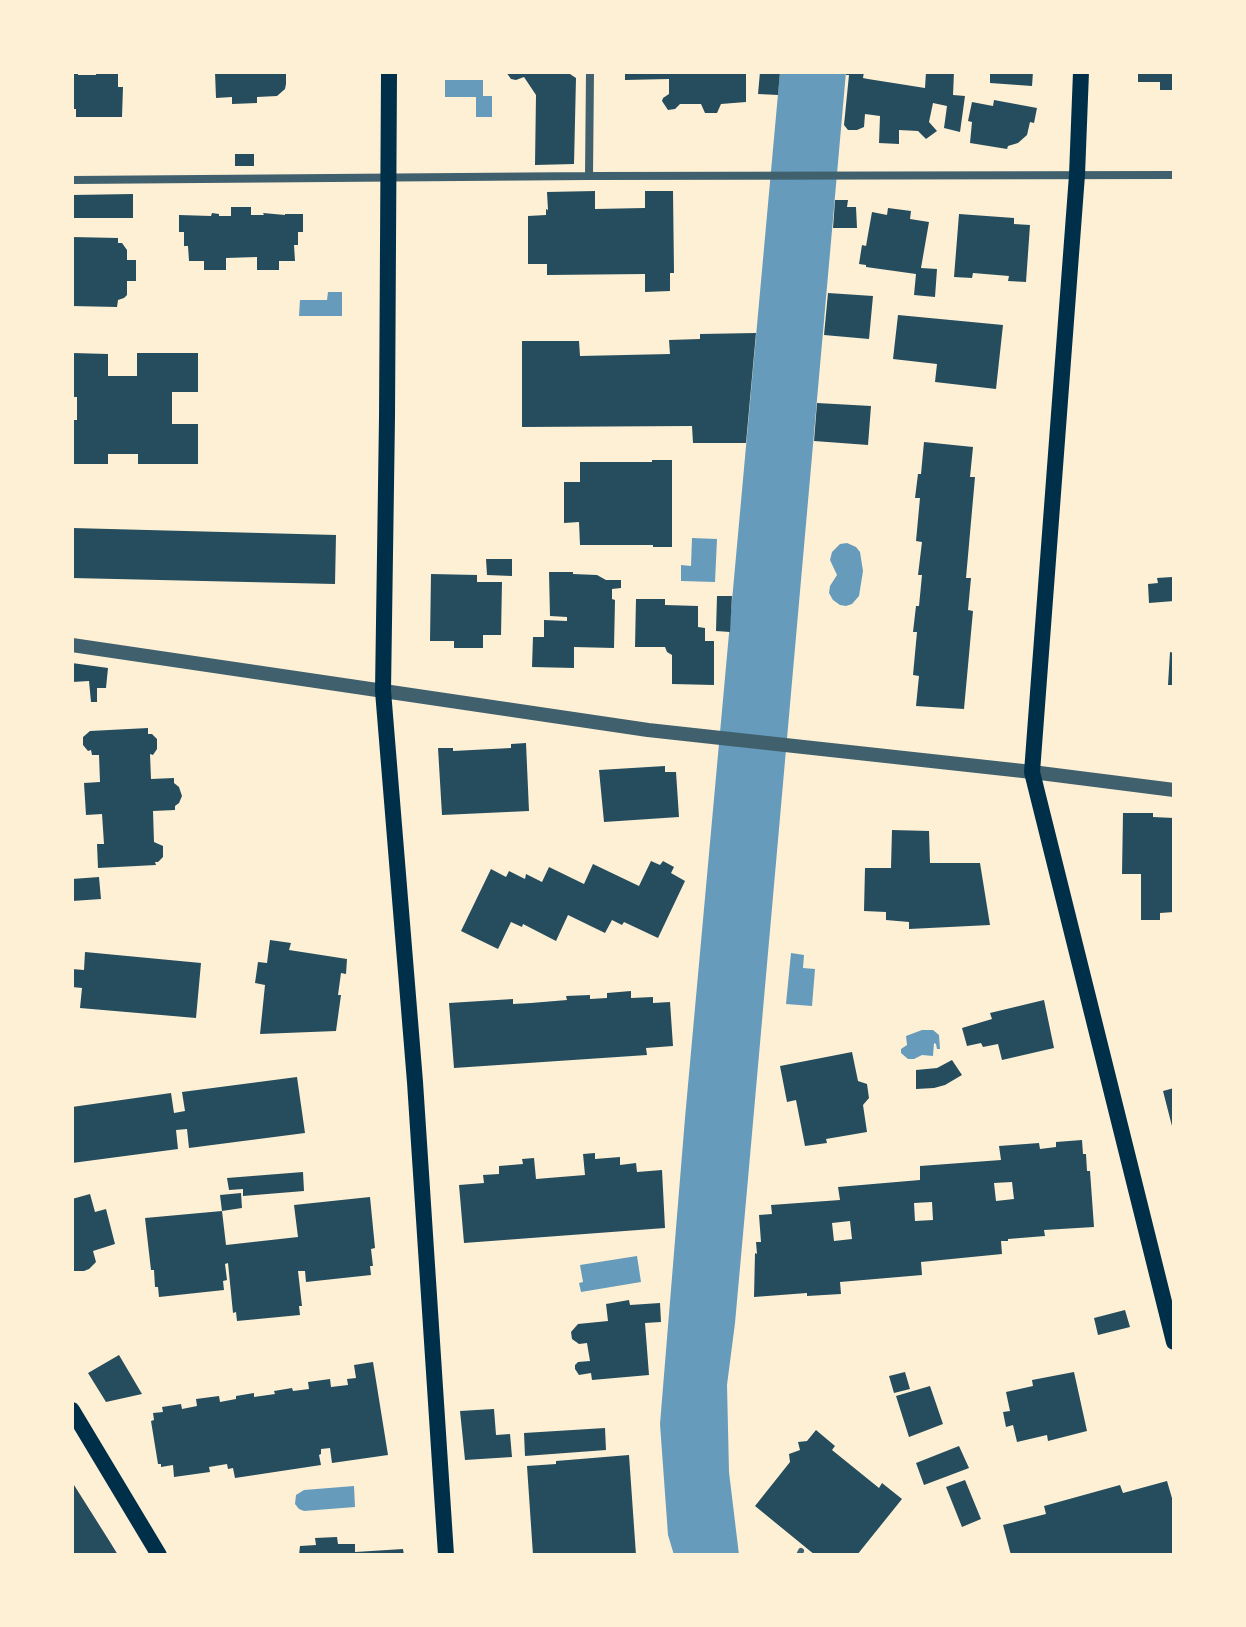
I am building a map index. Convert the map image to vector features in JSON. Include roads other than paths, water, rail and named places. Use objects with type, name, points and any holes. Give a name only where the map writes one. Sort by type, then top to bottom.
[{"type":"main road","points":[[389,72],[383,691],[416,1098],[446,1555]]},
{"type":"main road","points":[[1081,72],[1077,175],[1032,772],[1174,1342]]},
{"type":"main road","points":[[72,1410],[159,1555]]},
{"type":"street","points":[[589,176],[590,72]]},
{"type":"street","points":[[72,180],[1174,175]]},
{"type":"street","points":[[72,645],[648,730],[1174,790]]},
{"type":"water","points":[[780,72],[846,72],[727,1385],[729,1472],[739,1555],[674,1555],[668,1535],[660,1424]]},
{"type":"water","points":[[445,80],[483,80],[483,96],[492,96],[492,117],[476,117],[476,97],[445,97]]},
{"type":"water","points":[[328,292],[342,292],[342,316],[299,316],[300,300],[327,300]]},
{"type":"water","points":[[692,538],[717,539],[715,582],[681,581],[681,565],[691,566]]},
{"type":"water","points":[[847,543],[860,552],[863,571],[859,596],[846,606],[833,600],[829,593],[837,575],[830,560],[832,552],[840,544]]},
{"type":"water","points":[[791,953],[804,955],[803,968],[815,969],[812,1006],[786,1004]]},
{"type":"water","points":[[933,1030],[939,1035],[940,1049],[934,1043],[933,1056],[908,1059],[901,1053],[907,1045],[906,1036]]},
{"type":"water","points":[[637,1256],[641,1282],[581,1292],[580,1265]]},
{"type":"water","points":[[354,1486],[355,1507],[304,1511],[295,1504],[296,1495],[304,1490]]}]
